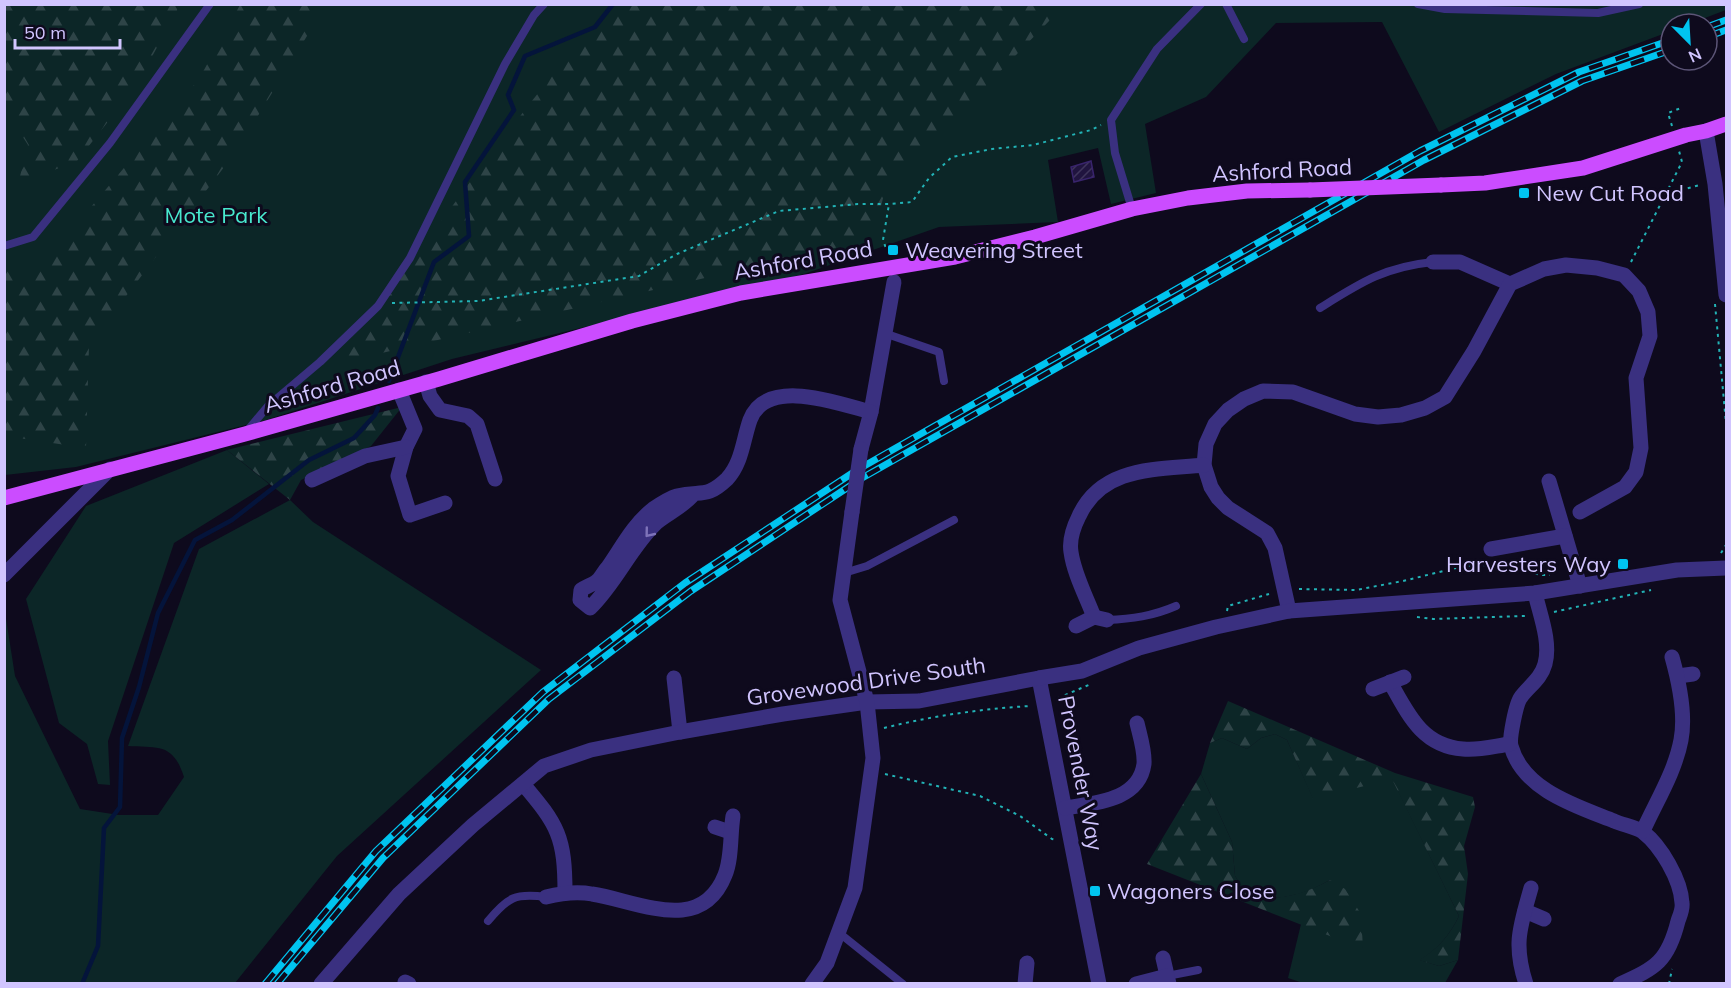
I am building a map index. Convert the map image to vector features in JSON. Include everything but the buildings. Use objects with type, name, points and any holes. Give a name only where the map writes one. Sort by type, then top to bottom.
[{"type":"main road","name":"Ashford Road","points":[[4,498],[245,434],[642,318],[741,293],[955,257],[1132,209],[1188,198],[1247,191],[1485,183],[1583,168],[1726,124]]},
{"type":"street","points":[[1706,132],[1716,184],[1726,295]]},
{"type":"street","points":[[1433,262],[1460,262],[1510,284]]},
{"type":"street","points":[[1289,611],[1275,548],[1267,533],[1228,508],[1211,487],[1204,465],[1206,444],[1215,424],[1236,405],[1263,391],[1293,392],[1355,414],[1378,417],[1401,415],[1450,402],[1510,284],[1544,269],[1566,265],[1596,275],[1624,275],[1639,291],[1648,312],[1650,336],[1636,378],[1641,448],[1636,472],[1625,487],[1580,512]]},
{"type":"street","points":[[812,984],[828,963],[855,888],[873,758],[867,702],[840,600],[861,449],[872,411],[894,282]]},
{"type":"street","points":[[426,382],[430,396],[440,410],[468,416],[477,424],[495,479]]},
{"type":"street","points":[[399,390],[415,429],[406,447],[398,476],[410,515],[446,503]]},
{"type":"street","points":[[693,495],[682,507],[656,523],[624,563],[606,593],[590,608],[580,600],[580,590],[597,581],[633,528],[654,509],[676,496],[707,494],[730,476],[739,461],[751,417],[760,405],[771,399],[788,396],[808,397],[872,411]]},
{"type":"street","points":[[312,480],[365,456],[406,447]]},
{"type":"street","points":[[1076,626],[1101,619],[1076,571],[1071,550],[1074,525],[1085,502],[1101,485],[1123,475],[1204,465]]},
{"type":"street","points":[[4,575],[110,469]]},
{"type":"street","points":[[1549,481],[1580,586]]},
{"type":"street","points":[[1491,549],[1565,536]]},
{"type":"street","name":"Grovewood Drive South","points":[[321,984],[399,894],[473,825],[544,766],[591,750],[680,732],[867,702],[920,701],[1082,671],[1139,648],[1222,625],[1289,611],[1535,593],[1722,561]]},
{"type":"street","points":[[1535,593],[1547,646],[1545,666],[1534,685],[1519,698],[1510,744],[1522,769],[1536,784],[1566,802],[1643,831],[1664,856],[1676,877],[1683,904],[1669,950],[1658,964],[1643,979],[1620,984]]},
{"type":"street","points":[[1643,831],[1673,766],[1681,740],[1685,675],[1672,657]]},
{"type":"street","points":[[674,678],[680,732]]},
{"type":"street","name":"Provender Way","points":[[1039,678],[1099,984]]},
{"type":"street","points":[[1373,689],[1397,680],[1415,724],[1440,744],[1464,749],[1510,744]]},
{"type":"street","points":[[1065,808],[1123,795],[1134,787],[1140,777],[1150,742],[1137,723]]},
{"type":"street","points":[[523,784],[549,815],[561,840],[565,868],[565,893]]},
{"type":"street","points":[[546,897],[565,893],[590,893],[675,912],[697,908],[718,890],[726,873],[733,816]]},
{"type":"street","points":[[715,827],[730,832]]},
{"type":"street","points":[[1526,984],[1520,964],[1518,941],[1531,888]]},
{"type":"street","points":[[1525,911],[1544,920]]},
{"type":"street","points":[[1136,984],[1168,980],[1163,958]]},
{"type":"street","points":[[1025,984],[1027,963]]},
{"type":"lane","points":[[4,246],[33,237],[111,143],[210,4]]},
{"type":"lane","points":[[245,434],[268,406],[320,362],[378,306],[410,258],[505,64],[534,15],[544,4]]},
{"type":"lane","points":[[1132,209],[1115,153],[1111,120],[1157,49],[1201,4]]},
{"type":"lane","points":[[1227,4],[1244,39]]},
{"type":"lane","points":[[1418,4],[1445,9],[1598,13],[1639,4]]},
{"type":"lane","points":[[1320,308],[1363,281],[1391,269],[1433,262]]},
{"type":"lane","points":[[884,333],[939,352],[944,381]]},
{"type":"lane","points":[[844,573],[867,566],[954,520]]},
{"type":"lane","points":[[1101,619],[1127,620],[1154,615],[1176,606]]},
{"type":"lane","points":[[488,921],[501,905],[514,897],[526,894],[546,897]]},
{"type":"lane","points":[[838,932],[903,984]]},
{"type":"lane","points":[[1168,980],[1198,970]]},
{"type":"path","points":[[1624,275],[1683,162],[1668,113],[1682,108]]},
{"type":"path","points":[[410,302],[478,301],[639,276],[677,254],[779,211],[912,202],[929,178],[952,157],[992,149],[1033,146],[1091,130],[1111,120]]},
{"type":"path","points":[[1666,194],[1700,184]]},
{"type":"path","points":[[877,269],[875,257],[888,254],[883,240],[889,204]]},
{"type":"path","points":[[1722,561],[1726,545]]},
{"type":"path","points":[[1222,625],[1228,606],[1285,591],[1307,588],[1356,590],[1464,566],[1511,566],[1540,575],[1552,574]]},
{"type":"path","points":[[1409,616],[1433,619],[1540,615],[1652,590]]},
{"type":"path","points":[[870,731],[922,718],[968,711],[1044,705]]},
{"type":"path","points":[[871,769],[980,796],[1020,816],[1052,839],[1071,842]]},
{"type":"green space","points":[[5,4],[180,5],[136,86],[77,161],[18,184],[28,145],[5,109]]},
{"type":"green space","name":"Mote Park","points":[[1726,4],[1726,10],[1719,13],[1659,12],[1659,35],[1556,74],[1439,132],[1382,22],[1276,23],[1206,97],[1145,124],[1156,193],[1111,204],[1098,148],[1048,160],[1058,222],[939,227],[804,274],[452,359],[266,420],[76,467],[5,475],[4,5]]},
{"type":"green space","points":[[240,5],[326,5],[237,150],[89,345],[86,448],[5,436],[5,271],[37,271],[199,79]]},
{"type":"green space","points":[[612,5],[1057,5],[1050,20],[885,190],[873,239],[343,362],[472,179],[540,90]]},
{"type":"green space","points":[[402,407],[371,446],[301,480],[290,500],[227,450]]},
{"type":"green space","points":[[227,450],[269,484],[174,543],[108,741],[110,785],[98,784],[87,744],[59,723],[26,599],[86,506]]},
{"type":"green space","points":[[290,500],[313,522],[541,670],[337,856],[235,983],[5,983],[5,612],[15,676],[80,809],[119,815],[158,815],[184,777],[180,766],[170,753],[164,750],[128,746],[199,549]]},
{"type":"green space","points":[[1228,701],[1395,773],[1473,797],[1475,807],[1464,846],[1468,874],[1458,960],[1439,966],[1419,960],[1443,941],[1459,916],[1392,779],[1313,799],[1287,740],[1275,734],[1261,738],[1247,749],[1222,738],[1210,743]]},
{"type":"green space","points":[[1275,734],[1287,740],[1313,798],[1392,778],[1459,916],[1443,941],[1420,960],[1439,966],[1458,960],[1445,983],[1306,984],[1288,978],[1301,924],[1363,948],[1330,880],[1291,896],[1249,898],[1235,876],[1232,842],[1201,774],[1210,743],[1222,738],[1247,749],[1261,738]]},
{"type":"green space","points":[[1201,774],[1232,842],[1235,876],[1249,898],[1291,895],[1330,880],[1345,889],[1361,914],[1363,949],[1147,864]]},
{"type":"waterway","points":[[389,381],[434,262],[469,236],[465,182],[514,110],[508,95],[525,56],[595,27],[613,4]]},
{"type":"waterway","points":[[82,984],[98,946],[104,828],[120,807],[122,738],[139,687],[158,613],[195,540],[232,520],[309,460],[354,438],[375,415],[378,408]]},
{"type":"railway","points":[[1719,23],[1726,20]]},
{"type":"railway","points":[[1719,33],[1726,30]]},
{"type":"railway","points":[[265,984],[376,851],[543,692],[685,583],[857,470],[1420,151],[1579,72],[1659,44]]},
{"type":"railway","points":[[277,984],[383,858],[549,699],[691,591],[862,478],[1424,160],[1582,81],[1659,54]]},
{"type":"place","name":"New Cut Road","points":[[1524,193]]},
{"type":"place","name":"Weavering Street","points":[[893,250]]},
{"type":"place","name":"Harvesters Way","points":[[1623,564]]},
{"type":"place","name":"Wagoners Close","points":[[1095,891]]}]
